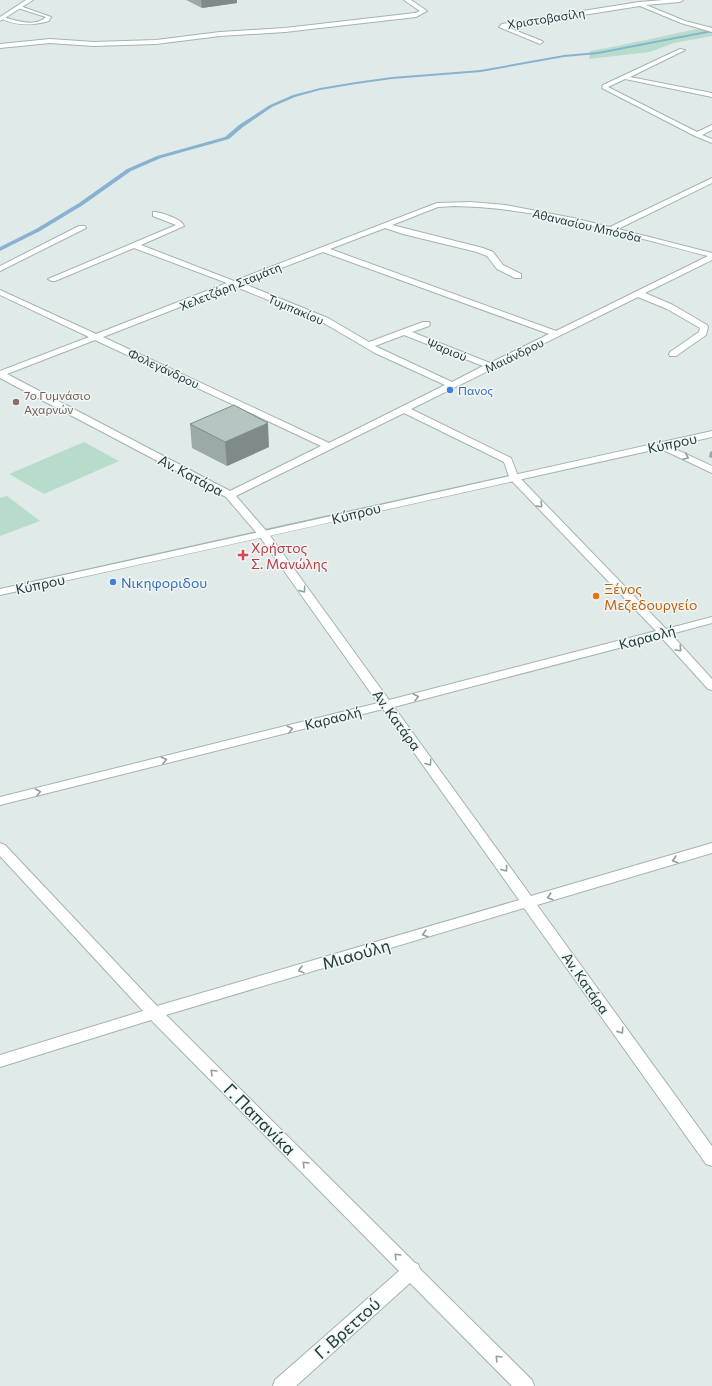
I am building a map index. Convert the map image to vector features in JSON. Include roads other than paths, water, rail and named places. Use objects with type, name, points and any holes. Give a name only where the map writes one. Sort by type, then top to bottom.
[{"type":"street","points":[[1,18],[30,0]]},
{"type":"street","points":[[0,46],[50,41],[94,44],[156,42],[220,34],[285,30],[410,16],[424,11],[407,0]]},
{"type":"street","name":"Χριστοβασίλη","points":[[540,42],[502,26],[639,4],[680,0]]},
{"type":"street","points":[[639,4],[710,30]]},
{"type":"street","points":[[682,50],[623,77],[605,86],[605,88],[712,141]]},
{"type":"street","points":[[623,77],[712,94]]},
{"type":"street","points":[[698,135],[712,127]]},
{"type":"street","points":[[611,229],[712,180]]},
{"type":"street","name":"Αθανασίου Μπόσδα","points":[[460,203],[541,213],[611,229],[712,256]]},
{"type":"street","name":"Χελετζάρη Σταμάτη","points":[[0,374],[437,205],[460,203]]},
{"type":"street","points":[[52,279],[180,226],[178,223],[156,214]]},
{"type":"street","points":[[385,225],[418,236],[480,250],[490,254],[500,266],[518,276]]},
{"type":"street","points":[[0,269],[82,228]]},
{"type":"street","name":"Τυμπακίου","points":[[134,245],[325,320],[390,357],[452,385]]},
{"type":"street","points":[[322,249],[556,334]]},
{"type":"street","name":"Μαιάνδρου","points":[[230,495],[712,256]]},
{"type":"street","name":"Φολεγάνδρου","points":[[0,292],[99,337],[328,446]]},
{"type":"street","points":[[637,294],[670,307],[704,327],[704,332],[672,354]]},
{"type":"street","points":[[369,346],[426,324]]},
{"type":"street","name":"Ψαριού","points":[[404,332],[490,366]]},
{"type":"street","name":"Αν. Κατάρα","points":[[0,374],[230,495],[264,535],[530,903],[712,1159]]},
{"type":"street","points":[[404,409],[508,460],[513,477],[664,633],[712,686]]},
{"type":"street","name":"Κύπρου","points":[[0,592],[264,535],[513,477],[712,434]]},
{"type":"street","points":[[660,445],[712,470]]},
{"type":"street","name":"Καραολή","points":[[0,801],[386,705],[712,620]]},
{"type":"street","name":"Γ. Παπανίκα","points":[[0,848],[154,1013],[412,1270],[525,1386]]},
{"type":"street","name":"Μιαούλη","points":[[0,1061],[154,1013],[712,848]]},
{"type":"street","name":"Γ. Βρεττού","points":[[282,1386],[412,1270]]},
{"type":"lane","points":[[1,18],[24,25],[30,25],[48,20],[49,17],[45,15],[20,7]]},
{"type":"waterway","points":[[0,249],[38,230],[81,204],[129,170],[159,157],[227,138],[241,126],[271,106],[294,96],[320,89],[356,83],[392,78],[481,71],[564,56],[598,53],[712,31]]},
{"type":"place","name":"Πανος","points":[[450,390]]},
{"type":"place","name":"7ο Γυμνάσιο Αχαρνών","points":[[16,402]]},
{"type":"place","name":"Χρήστος Σ. Μανώλης","points":[[243,555]]},
{"type":"place","name":"Νικηφοριδου","points":[[113,582]]},
{"type":"place","name":"Ξένος Μεζεδουργείο","points":[[596,596]]}]
